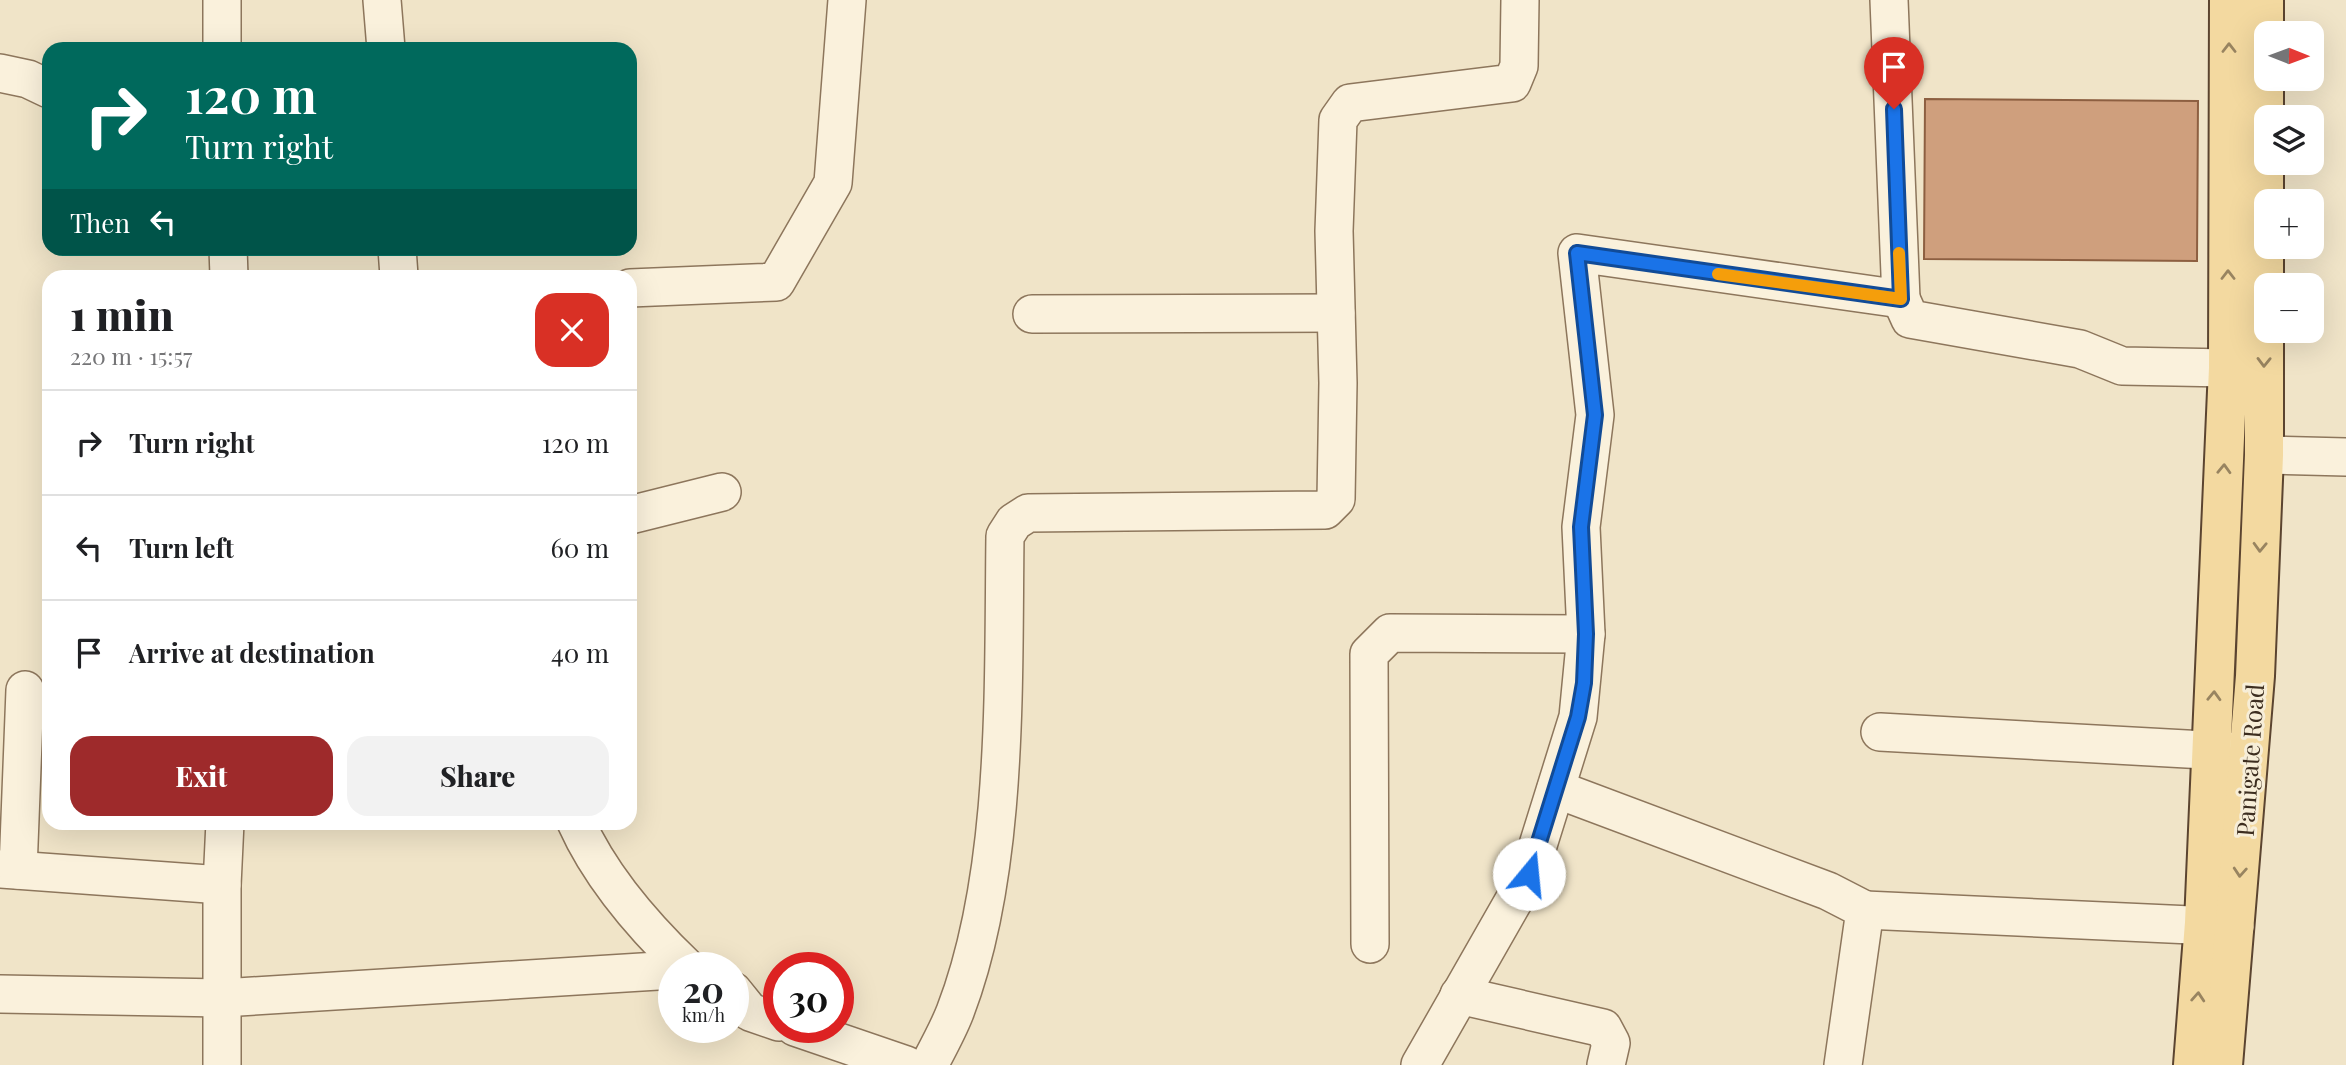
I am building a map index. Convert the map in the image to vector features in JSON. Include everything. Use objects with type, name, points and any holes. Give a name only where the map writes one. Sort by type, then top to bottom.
[{"type":"main road","points":[[2193,1065],[2220,925],[2211,750],[2228,368],[2229,0]]},
{"type":"main road","name":"Panigate Road","points":[[2223,1065],[2220,925],[2249,753],[2264,454],[2264,0]]},
{"type":"street","points":[[222,0],[222,42]]},
{"type":"street","points":[[382,0],[385,42]]},
{"type":"street","points":[[637,288],[776,282],[832,183],[847,0]]},
{"type":"street","points":[[929,1065],[955,1013],[973,952],[988,875],[1001,758],[1005,536],[1014,522],[1028,513],[1325,510],[1336,499],[1334,231],[1338,120],[1350,103],[1512,83],[1519,66],[1520,0]]},
{"type":"street","points":[[1889,0],[1901,299],[1910,319],[2080,349],[2122,366],[2228,368]]},
{"type":"street","points":[[0,73],[28,79],[42,86]]},
{"type":"street","points":[[1420,1065],[1529,874],[1578,717],[1586,634],[1581,527],[1595,415],[1577,253],[1901,299]]},
{"type":"street","points":[[1032,314],[1336,313]]},
{"type":"street","points":[[2264,454],[2346,457]]},
{"type":"street","points":[[637,513],[722,492]]},
{"type":"street","points":[[1370,944],[1369,653],[1390,633],[1586,634]]},
{"type":"street","points":[[25,689],[9,869],[222,885]]},
{"type":"street","points":[[1880,732],[2249,753]]},
{"type":"street","points":[[1556,789],[1828,891],[1865,910],[2220,925]]},
{"type":"street","points":[[222,1065],[225,830]]},
{"type":"street","points":[[580,830],[590,852],[652,934],[671,952]]},
{"type":"street","points":[[1843,1065],[1865,910]]},
{"type":"street","points":[[0,994],[222,998],[658,971]]},
{"type":"street","points":[[1459,995],[1603,1028],[1611,1043],[1606,1065]]},
{"type":"street","points":[[842,1043],[906,1065]]},
{"type":"building","points":[[1925,99],[2198,101],[2197,261],[1924,259]]},
{"type":"slow traffic","points":[[1718,274],[1901,299],[1899,253]]},
{"type":"route","points":[[1529,874],[1578,717],[1584,683],[1586,634],[1581,527],[1595,415],[1577,253],[1901,299],[1894,109]]}]
